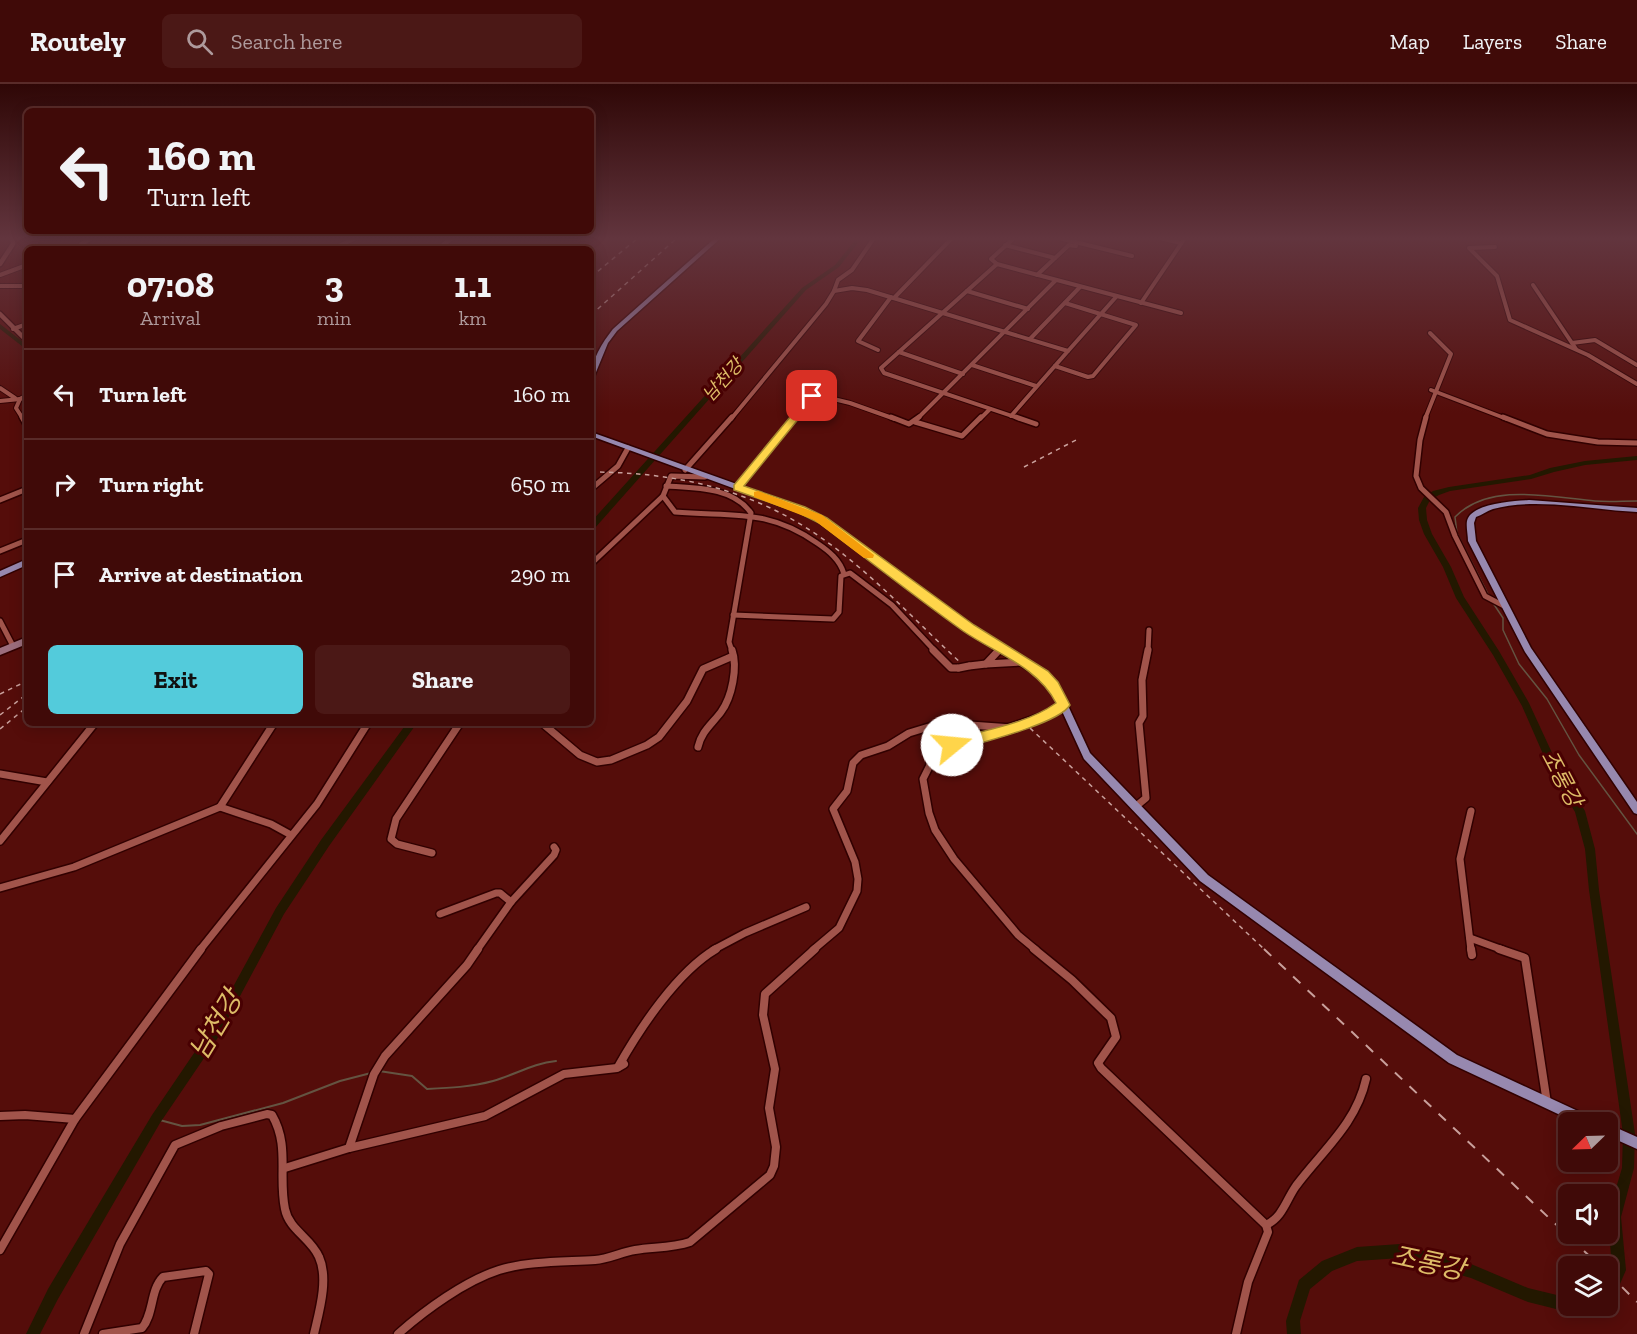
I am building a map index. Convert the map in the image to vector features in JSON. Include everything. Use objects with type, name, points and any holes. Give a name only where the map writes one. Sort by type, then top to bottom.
[{"type":"main road","points":[[594,370],[605,343],[615,330],[653,296]]},
{"type":"main road","points":[[594,435],[818,517],[969,629],[1048,679],[1064,705],[1074,733],[1087,756],[1211,884],[1453,1059],[1567,1112]]},
{"type":"main road","points":[[1637,510],[1544,503],[1493,507],[1473,516],[1470,523],[1470,537],[1528,650],[1637,810]]},
{"type":"main road","points":[[0,573],[24,563]]},
{"type":"main road","points":[[0,652],[24,641]]},
{"type":"main road","points":[[1618,1134],[1637,1143]]},
{"type":"street","points":[[681,468],[714,439],[830,296]]},
{"type":"street","points":[[961,296],[880,368],[882,372],[1036,424]]},
{"type":"street","points":[[985,296],[1028,309]]},
{"type":"street","points":[[738,488],[812,396],[817,395],[850,403],[909,424],[915,422],[1040,296]]},
{"type":"street","points":[[1030,339],[1071,296]]},
{"type":"street","points":[[1140,303],[1145,296]]},
{"type":"street","points":[[1502,296],[1508,317],[1522,327],[1576,350],[1637,384]]},
{"type":"street","points":[[1541,296],[1576,350]]},
{"type":"street","points":[[878,350],[858,341],[892,297],[1068,351]]},
{"type":"street","points":[[1011,416],[1116,297],[1181,313]]},
{"type":"street","points":[[1055,366],[1088,377],[1093,376],[1136,325],[1065,303]]},
{"type":"street","points":[[0,314],[24,338]]},
{"type":"street","points":[[13,329],[24,325]]},
{"type":"street","points":[[1430,333],[1451,354],[1437,392],[1429,405],[1416,465],[1417,481],[1446,512],[1455,536],[1484,594],[1506,607]]},
{"type":"street","points":[[1572,343],[1594,340],[1637,365]]},
{"type":"street","points":[[899,352],[963,374]]},
{"type":"street","points":[[972,365],[1036,386]]},
{"type":"street","points":[[0,388],[17,398]]},
{"type":"street","points":[[1431,390],[1546,434],[1598,442],[1637,443]]},
{"type":"street","points":[[0,401],[24,396]]},
{"type":"street","points":[[17,398],[17,409],[24,421]]},
{"type":"street","points":[[915,422],[962,436],[990,409]]},
{"type":"street","points":[[594,483],[622,462],[632,449]]},
{"type":"street","points":[[594,561],[663,496],[668,479],[674,475],[705,477]]},
{"type":"street","points":[[666,486],[725,495],[743,503],[751,513],[729,642],[736,661],[734,677],[727,702],[716,720],[700,737],[698,747]]},
{"type":"street","points":[[0,500],[24,490]]},
{"type":"street","points":[[663,496],[675,512],[751,513],[778,520],[804,533],[841,563],[844,574],[839,612],[833,619],[733,615]]},
{"type":"street","points":[[0,551],[24,541]]},
{"type":"street","points":[[844,574],[850,573],[872,589],[907,620],[951,668],[1023,662]]},
{"type":"street","points":[[0,621],[13,646]]},
{"type":"street","points":[[1134,807],[1140,805],[1146,798],[1139,738],[1143,716],[1142,680],[1150,641],[1149,630]]},
{"type":"street","points":[[986,664],[1001,648]]},
{"type":"street","points":[[546,726],[580,755],[597,762],[612,760],[647,745],[659,737],[687,701],[703,669],[734,656]]},
{"type":"street","points":[[1064,705],[1052,713],[1012,728],[952,745],[940,751],[933,759],[923,779],[932,825],[954,859],[1018,935],[1072,980],[1111,1018],[1116,1037],[1098,1063],[1101,1068],[1266,1225],[1268,1232],[1240,1304],[1236,1334]]},
{"type":"street","points":[[398,1334],[421,1314],[500,1269],[573,1259],[597,1260],[634,1250],[679,1246],[690,1242],[770,1175],[774,1166],[776,1147],[769,1108],[775,1069],[763,1015],[763,1004],[769,988],[839,928],[857,891],[858,879],[855,862],[833,809],[850,787],[853,763],[865,752],[888,746],[909,733],[942,723],[1012,728]]},
{"type":"street","points":[[0,841],[93,726]]},
{"type":"street","points":[[0,888],[74,867],[219,807],[272,726]]},
{"type":"street","points":[[0,1250],[75,1119],[189,964],[316,804],[366,726]]},
{"type":"street","points":[[432,853],[397,844],[391,839],[391,835],[396,819],[458,726]]},
{"type":"street","points":[[0,774],[47,782]]},
{"type":"street","points":[[219,807],[271,824],[291,835]]},
{"type":"street","points":[[1471,811],[1460,859],[1472,955]]},
{"type":"street","points":[[349,1148],[374,1074],[385,1056],[467,965],[511,902],[554,855],[556,850],[554,847]]},
{"type":"street","points":[[440,914],[496,893],[511,902]]},
{"type":"street","points":[[285,1168],[349,1148],[484,1116],[564,1074],[621,1066],[683,977],[701,959],[718,947],[806,907]]},
{"type":"street","points":[[1470,938],[1525,958],[1547,1103]]},
{"type":"street","points":[[1266,1225],[1277,1218],[1294,1189],[1350,1120],[1365,1092],[1366,1079]]},
{"type":"street","points":[[0,1116],[25,1115],[75,1119]]},
{"type":"street","points":[[84,1334],[120,1244],[175,1144],[241,1120],[272,1115],[282,1139],[286,1214],[319,1256],[321,1264],[320,1305],[314,1334]]},
{"type":"street","points":[[103,1334],[143,1331],[158,1282],[163,1277],[206,1272],[209,1274],[194,1334]]},
{"type":"waterway","name":"남천강","points":[[594,524],[797,296]]},
{"type":"waterway","points":[[0,326],[24,346]]},
{"type":"waterway","name":"조롱강","points":[[1618,1256],[1614,1217],[1628,1168],[1629,1134],[1590,849],[1580,811],[1555,770],[1526,705],[1460,598],[1447,567],[1428,534],[1422,508],[1427,499],[1449,489],[1531,477],[1585,463],[1637,458]]},
{"type":"waterway","points":[[1489,596],[1457,533],[1455,517],[1469,506],[1485,499],[1521,494],[1595,501],[1637,501]]},
{"type":"waterway","points":[[1493,603],[1503,618],[1503,630],[1519,664],[1547,699],[1579,755],[1637,834]]},
{"type":"waterway","name":"남천강","points":[[33,1334],[53,1294],[156,1119],[213,1035],[280,911],[325,843],[410,726]]},
{"type":"waterway","points":[[379,1071],[412,1076],[427,1089],[485,1083],[540,1064],[556,1061]]},
{"type":"waterway","points":[[156,1119],[182,1126],[200,1125],[283,1103],[340,1081],[371,1073]]},
{"type":"waterway","name":"조롱강","points":[[1294,1334],[1293,1321],[1304,1285],[1327,1266],[1357,1254],[1400,1251],[1471,1271],[1528,1295],[1558,1302]]},
{"type":"waterway","name":"조롱강","points":[[1618,1259],[1618,1272]]},
{"type":"railway","points":[[594,312],[612,296]]},
{"type":"railway","points":[[1024,467],[1078,439]]},
{"type":"railway","points":[[594,472],[647,475],[702,484],[755,501],[780,513],[805,527],[847,558],[887,592],[963,665]]},
{"type":"railway","points":[[0,694],[24,682]]},
{"type":"railway","points":[[0,715],[24,696]]},
{"type":"railway","points":[[0,729],[24,709]]},
{"type":"railway","points":[[1030,728],[1265,950]]},
{"type":"railway","points":[[1264,949],[1589,1256]]},
{"type":"railway","points":[[1618,1283],[1637,1302]]},
{"type":"slow traffic","points":[[758,495],[818,517],[868,555]]},
{"type":"route","points":[[812,396],[738,488],[818,517],[969,629],[1043,675],[1054,686],[1064,705],[1052,713],[1012,728],[952,745]]}]
